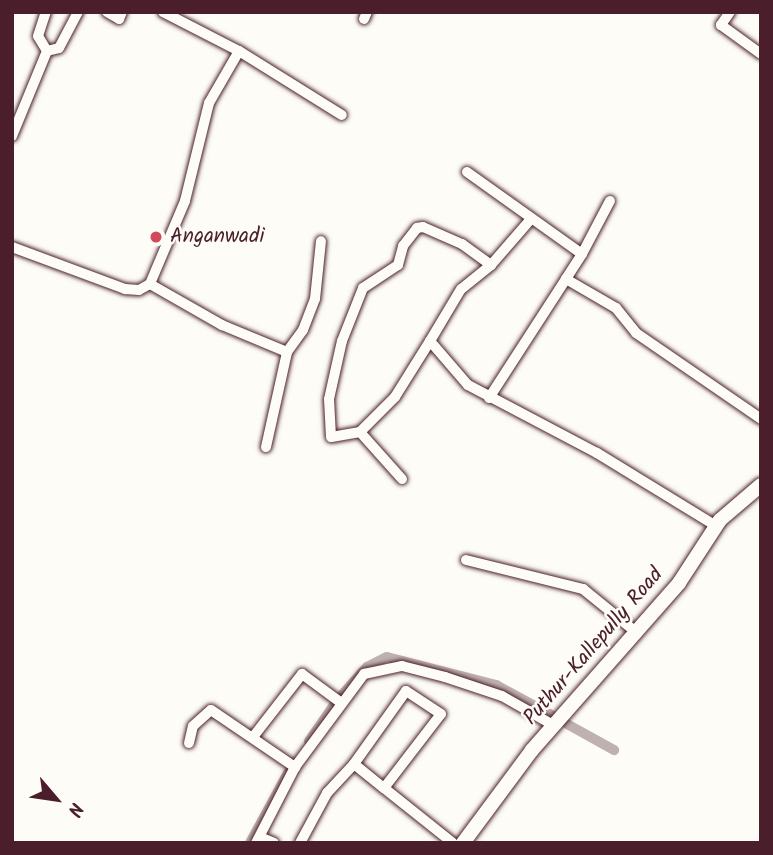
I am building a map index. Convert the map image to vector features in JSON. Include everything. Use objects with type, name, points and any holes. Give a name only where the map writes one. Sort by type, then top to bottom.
[{"type":"main road","name":"Puthur-Kallepully Road","points":[[463,843],[555,726],[679,583],[716,526],[761,485]]},
{"type":"street","points":[[46,12],[38,37],[47,51]]},
{"type":"street","points":[[47,51],[59,48],[78,12]]},
{"type":"street","points":[[107,12],[119,19],[122,12]]},
{"type":"street","points":[[163,12],[239,51],[342,115]]},
{"type":"street","points":[[730,12],[721,25],[761,54]]},
{"type":"street","points":[[12,136],[47,51]]},
{"type":"street","points":[[12,247],[125,289],[139,290],[150,284],[185,201],[209,103],[239,51]]},
{"type":"street","points":[[467,172],[530,220],[582,254]]},
{"type":"street","points":[[489,398],[582,254],[610,201]]},
{"type":"street","points":[[491,265],[461,244],[417,228],[403,246],[398,265],[367,282],[342,341],[329,399],[331,437],[360,432],[396,397],[461,289],[491,265],[530,220]]},
{"type":"street","points":[[266,447],[287,352],[303,330],[315,299],[321,241]]},
{"type":"street","points":[[566,279],[616,308],[636,333],[761,419]]},
{"type":"street","points":[[150,284],[222,325],[287,352]]},
{"type":"street","points":[[430,341],[468,385],[597,453],[716,526]]},
{"type":"street","points":[[360,432],[402,479]]},
{"type":"street","points":[[466,560],[583,589],[636,632]]},
{"type":"street","points":[[274,843],[258,840],[295,767],[340,702],[364,674],[402,666],[502,696],[555,726]]},
{"type":"street","points":[[253,737],[302,674],[340,702]]},
{"type":"street","points":[[300,843],[327,793],[354,764],[406,691],[440,714],[384,788]]},
{"type":"street","points":[[189,743],[193,726],[209,710],[295,767]]},
{"type":"street","points":[[354,764],[453,843]]},
{"type":"waterway","points":[[340,697],[367,667],[387,657],[496,685],[553,716]]},
{"type":"waterway","points":[[309,741],[334,705]]},
{"type":"waterway","points":[[567,724],[614,750]]},
{"type":"waterway","points":[[250,843],[288,773]]},
{"type":"place","name":"Anganwadi","points":[[156,237]]}]
